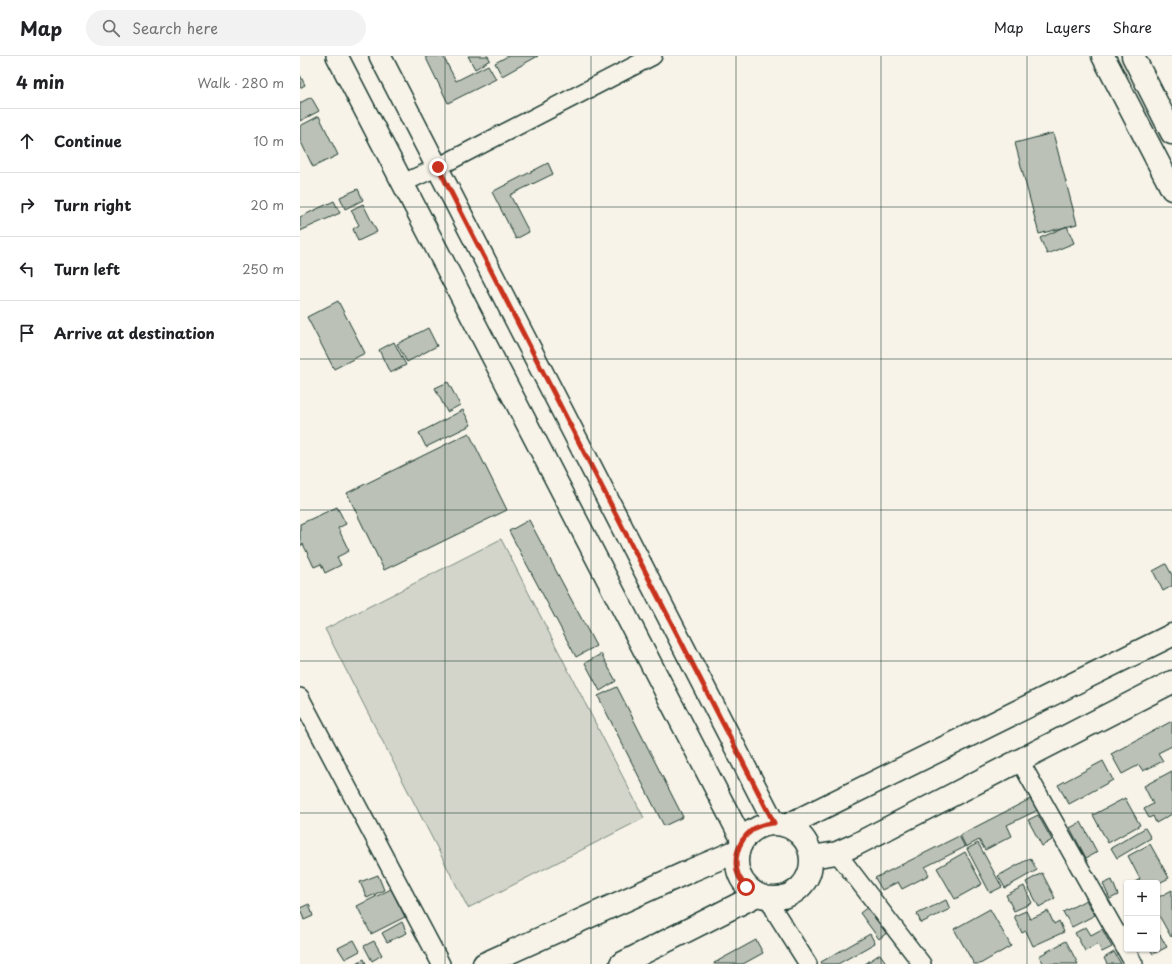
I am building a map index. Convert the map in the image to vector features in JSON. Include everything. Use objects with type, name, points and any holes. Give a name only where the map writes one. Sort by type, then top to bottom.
[{"type":"main road","points":[[1103,56],[1172,189]]},
{"type":"main road","points":[[1133,56],[1172,133]]},
{"type":"main road","points":[[780,825],[1172,635]]},
{"type":"main road","points":[[811,857],[837,853],[1020,761],[1172,682]]},
{"type":"main road","points":[[762,825],[780,825],[798,833],[803,838],[807,844],[811,857],[811,868],[807,879],[800,888],[791,895],[780,898],[763,897],[746,887],[739,876],[736,864],[740,845],[751,830],[762,825]]},
{"type":"main road","points":[[484,964],[692,870],[740,845]]},
{"type":"main road","points":[[621,964],[763,897]]},
{"type":"street","points":[[337,56],[740,845]]},
{"type":"street","points":[[380,56],[780,825]]},
{"type":"street","points":[[403,183],[438,167],[653,56]]},
{"type":"street","points":[[300,697],[441,964]]},
{"type":"street","points":[[1020,761],[1134,964]]},
{"type":"street","points":[[837,853],[922,964]]},
{"type":"street","points":[[763,897],[777,915],[808,964]]},
{"type":"shaded area","points":[[501,539],[644,818],[468,908],[325,629]]},
{"type":"building","points":[[425,56],[443,56],[456,81],[488,65],[496,79],[448,103]]},
{"type":"building","points":[[468,56],[488,56],[490,60],[475,69]]},
{"type":"building","points":[[508,56],[538,56],[502,76],[495,63]]},
{"type":"building","points":[[300,75],[305,85],[300,88]]},
{"type":"building","points":[[311,97],[319,111],[300,121],[300,103]]},
{"type":"building","points":[[319,116],[338,155],[313,167],[300,140],[300,126]]},
{"type":"building","points":[[1053,133],[1077,224],[1039,234],[1015,143]]},
{"type":"building","points":[[548,163],[553,174],[510,195],[529,232],[516,239],[492,192]]},
{"type":"building","points":[[358,189],[363,200],[345,209],[340,197]]},
{"type":"building","points":[[334,201],[340,213],[300,231],[300,217]]},
{"type":"building","points":[[363,204],[377,232],[358,241],[353,229],[359,225],[351,210]]},
{"type":"building","points":[[1067,226],[1074,243],[1047,254],[1040,238]]},
{"type":"building","points":[[338,301],[365,353],[334,369],[307,317]]},
{"type":"building","points":[[428,328],[437,346],[407,362],[397,344]]},
{"type":"building","points":[[394,342],[406,365],[390,373],[379,350]]},
{"type":"building","points":[[448,382],[460,405],[447,412],[435,388]]},
{"type":"building","points":[[463,410],[471,425],[426,447],[419,433]]},
{"type":"building","points":[[469,433],[507,510],[384,570],[347,493]]},
{"type":"building","points":[[337,507],[346,524],[338,528],[349,551],[337,557],[341,565],[325,573],[321,564],[314,567],[303,544],[300,546],[300,524]]},
{"type":"building","points":[[529,520],[596,646],[576,657],[509,531]]},
{"type":"building","points":[[1166,564],[1172,575],[1172,586],[1163,591],[1153,571]]},
{"type":"building","points":[[601,654],[616,681],[600,691],[585,663]]},
{"type":"building","points":[[617,687],[683,817],[664,826],[598,696]]},
{"type":"building","points":[[1172,721],[1172,746],[1158,753],[1163,761],[1143,771],[1139,765],[1122,774],[1111,754]]},
{"type":"building","points":[[1103,761],[1113,780],[1069,804],[1058,785]]},
{"type":"building","points":[[1172,771],[1172,814],[1156,823],[1153,816],[1149,818],[1144,809],[1153,804],[1144,786]]},
{"type":"building","points":[[1032,798],[1038,810],[1007,825],[1012,836],[985,850],[979,840],[966,847],[960,835]]},
{"type":"building","points":[[1125,798],[1140,825],[1108,843],[1093,815]]},
{"type":"building","points":[[1038,815],[1052,840],[1042,846],[1028,820]]},
{"type":"building","points":[[1081,822],[1097,852],[1086,858],[1070,828]]},
{"type":"building","points":[[1145,828],[1151,838],[1117,858],[1111,848]]},
{"type":"building","points":[[959,836],[965,847],[925,867],[929,875],[902,889],[898,882],[882,890],[875,878]]},
{"type":"building","points":[[978,843],[1002,887],[990,893],[967,849]]},
{"type":"building","points":[[1150,844],[1169,878],[1160,882],[1160,880],[1138,880],[1140,879],[1128,856]]},
{"type":"building","points":[[965,852],[982,884],[955,899],[937,868]]},
{"type":"building","points":[[1030,858],[1037,870],[1005,888],[998,876]]},
{"type":"building","points":[[1042,873],[1055,898],[1039,907],[1026,882]]},
{"type":"building","points":[[378,875],[384,890],[367,898],[360,882]]},
{"type":"building","points":[[1112,880],[1118,895],[1110,899],[1103,884]]},
{"type":"building","points":[[1024,886],[1032,903],[1014,911],[1006,895]]},
{"type":"building","points":[[391,889],[405,917],[371,934],[357,906]]},
{"type":"building","points":[[1172,890],[1171,937],[1160,917],[1160,896]]},
{"type":"building","points":[[946,900],[950,909],[921,923],[917,914]]},
{"type":"building","points":[[1086,900],[1095,915],[1072,927],[1063,912]]},
{"type":"building","points":[[309,904],[313,916],[304,920],[300,908]]},
{"type":"building","points":[[869,906],[888,932],[879,939],[860,913]]},
{"type":"building","points":[[990,909],[1011,946],[980,964],[974,964],[954,929]]},
{"type":"building","points":[[1026,911],[1030,919],[1048,911],[1054,924],[1059,921],[1064,932],[1033,946],[1026,931],[1022,933],[1014,916]]},
{"type":"building","points":[[402,922],[407,933],[387,942],[382,933]]},
{"type":"building","points":[[1086,927],[1091,935],[1102,929],[1112,947],[1102,952],[1098,944],[1085,951],[1075,933]]},
{"type":"building","points":[[870,934],[875,943],[838,964],[822,964],[821,962]]},
{"type":"building","points":[[1160,935],[1167,947],[1160,950]]},
{"type":"building","points":[[354,940],[360,951],[345,959],[338,948]]},
{"type":"building","points":[[756,940],[763,953],[743,964],[714,964],[714,963]]},
{"type":"building","points":[[374,941],[382,955],[372,961],[364,946]]},
{"type":"building","points":[[1066,941],[1078,964],[1044,964],[1039,956]]},
{"type":"building","points":[[1114,952],[1121,964],[1107,964],[1104,958]]},
{"type":"building","points":[[880,954],[887,964],[865,964]]},
{"type":"building","points":[[364,959],[366,964],[355,964]]},
{"type":"route","points":[[438,167],[774,823],[762,825],[751,830],[742,840],[737,851],[736,864],[739,876],[746,887]]}]
